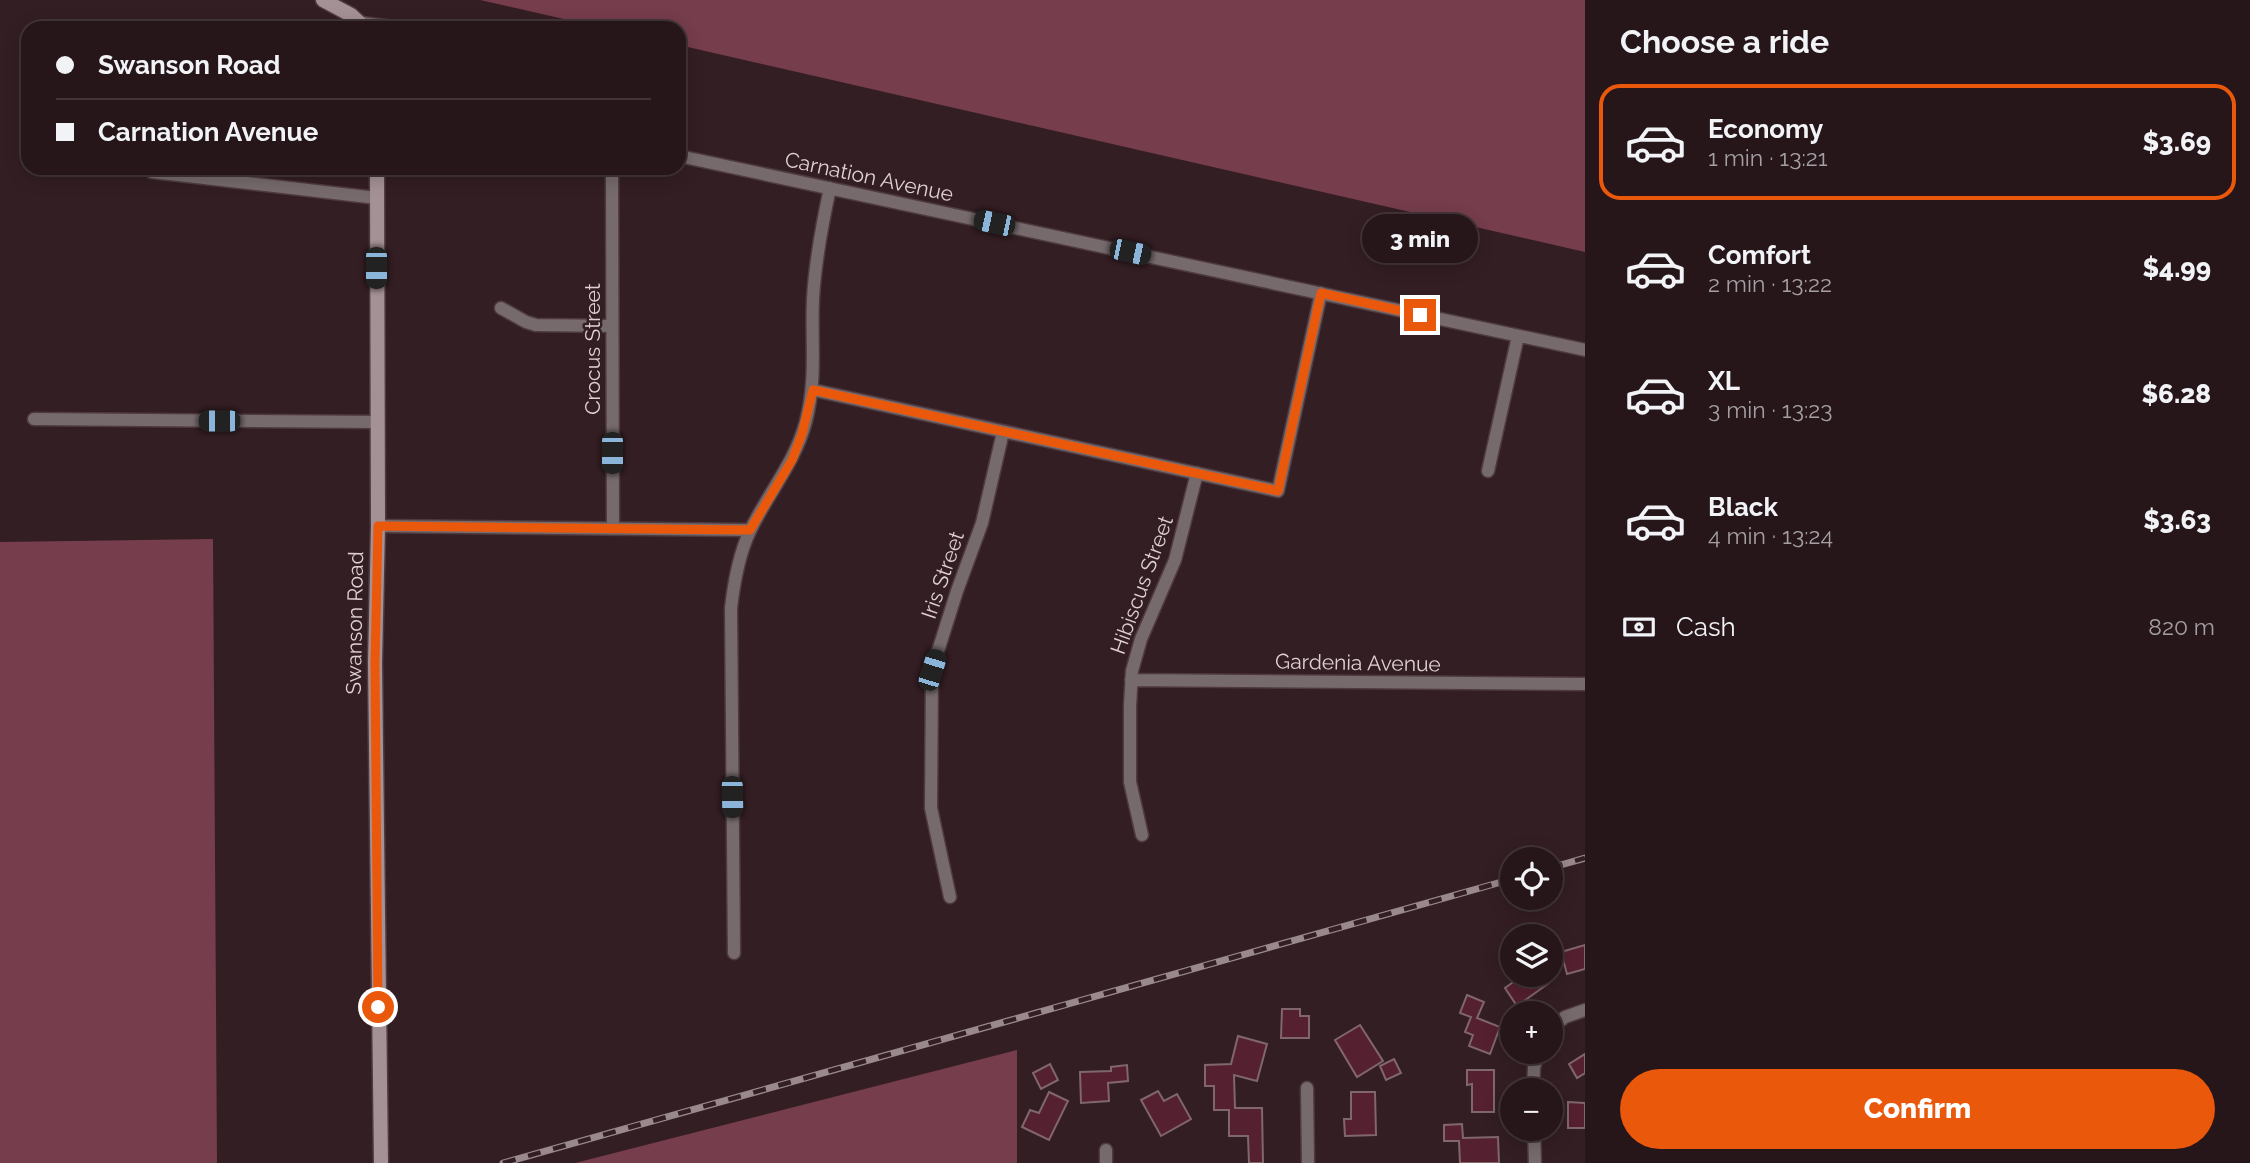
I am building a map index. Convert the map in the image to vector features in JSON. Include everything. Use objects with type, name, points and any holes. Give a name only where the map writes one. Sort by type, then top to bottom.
[{"type":"street","points":[[323,0],[339,7],[357,21]]},
{"type":"street","name":"Carnation Avenue","points":[[686,157],[1585,351]]},
{"type":"street","points":[[178,175],[377,198]]},
{"type":"street","name":"Swanson Road","points":[[377,175],[378,526],[375,676],[381,1163]]},
{"type":"street","name":"Crocus Street","points":[[612,175],[612,529]]},
{"type":"street","points":[[734,953],[730,622],[736,579],[750,530],[792,460],[802,434],[813,390],[814,285],[830,188]]},
{"type":"street","points":[[813,390],[1278,491],[1321,293]]},
{"type":"street","points":[[501,309],[536,325],[612,326]]},
{"type":"street","points":[[1488,471],[1518,336]]},
{"type":"street","points":[[34,419],[378,422]]},
{"type":"street","name":"Iris Street","points":[[950,897],[931,808],[932,670],[982,523],[1003,432]]},
{"type":"street","name":"Hibiscus Street","points":[[1142,835],[1130,782],[1131,680],[1141,639],[1180,543],[1197,473]]},
{"type":"street","points":[[378,526],[750,530]]},
{"type":"street","name":"Gardenia Avenue","points":[[1131,680],[1585,684]]},
{"type":"street","points":[[1563,1019],[1585,1010]]},
{"type":"street","points":[[1307,1088],[1308,1163]]},
{"type":"street","points":[[1534,1141],[1535,1163]]},
{"type":"shaded area","points":[[480,0],[1585,0],[1585,252],[686,47],[686,21],[572,21]]},
{"type":"shaded area","points":[[213,539],[217,1163],[0,1163],[0,542]]},
{"type":"shaded area","points":[[1017,1050],[1017,1163],[575,1163]]},
{"type":"building","points":[[1585,945],[1585,969],[1567,974],[1563,951]]},
{"type":"building","points":[[1543,987],[1524,1001],[1514,1001],[1505,988]]},
{"type":"building","points":[[1467,995],[1484,1002],[1477,1018],[1500,1027],[1490,1054],[1469,1046],[1473,1035],[1465,1032],[1471,1017],[1460,1013]]},
{"type":"building","points":[[1282,1009],[1300,1009],[1300,1016],[1309,1016],[1309,1038],[1281,1038]]},
{"type":"building","points":[[1360,1025],[1383,1061],[1357,1077],[1335,1040]]},
{"type":"building","points":[[1238,1036],[1267,1044],[1257,1081],[1234,1075],[1235,1108],[1262,1108],[1263,1163],[1249,1163],[1248,1136],[1229,1136],[1229,1110],[1214,1110],[1214,1086],[1205,1086],[1205,1065],[1231,1064]]},
{"type":"building","points":[[1585,1054],[1585,1073],[1577,1078],[1569,1064]]},
{"type":"building","points":[[1394,1059],[1401,1073],[1386,1080],[1380,1066]]},
{"type":"building","points":[[1050,1064],[1058,1080],[1041,1089],[1033,1073]]},
{"type":"building","points":[[1127,1065],[1128,1081],[1108,1083],[1109,1101],[1081,1103],[1080,1072],[1111,1071],[1111,1067]]},
{"type":"building","points":[[1467,1070],[1494,1070],[1494,1112],[1472,1112],[1472,1084],[1467,1085]]},
{"type":"building","points":[[1158,1091],[1164,1101],[1177,1094],[1191,1119],[1161,1136],[1141,1100]]},
{"type":"building","points":[[1049,1092],[1068,1101],[1049,1140],[1022,1127],[1030,1110],[1039,1113]]},
{"type":"building","points":[[1351,1092],[1375,1092],[1376,1135],[1345,1136],[1344,1119],[1351,1119]]},
{"type":"building","points":[[1568,1102],[1585,1103],[1585,1128],[1568,1128]]},
{"type":"building","points":[[1462,1124],[1463,1138],[1498,1137],[1499,1163],[1460,1163],[1459,1141],[1444,1141],[1444,1125]]},
{"type":"waterway","points":[[0,728],[46,754],[65,772],[65,793],[51,810],[41,851],[47,869],[79,869],[105,854],[130,866],[122,904],[85,961],[11,1163]]},
{"type":"railway","points":[[1563,864],[1585,858]]},
{"type":"railway","points":[[503,1163],[1500,882]]},
{"type":"route","points":[[378,1007],[375,663],[378,526],[750,530],[792,460],[802,434],[813,390],[1278,491],[1321,293],[1420,315]]}]
